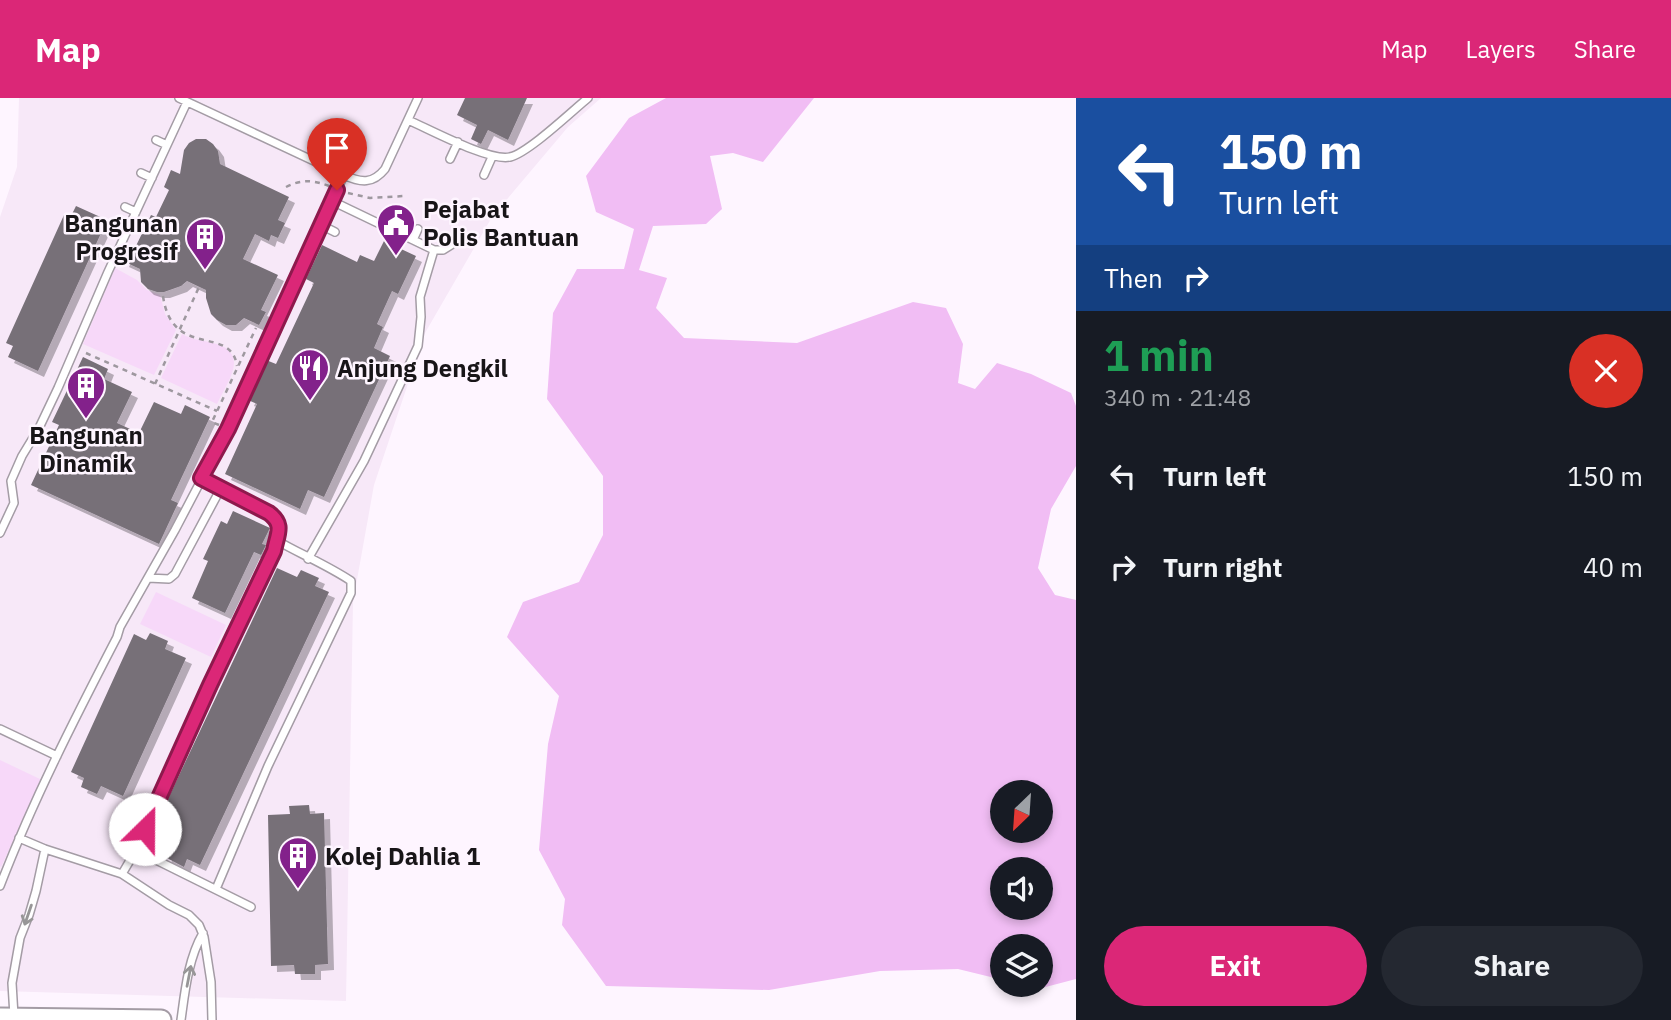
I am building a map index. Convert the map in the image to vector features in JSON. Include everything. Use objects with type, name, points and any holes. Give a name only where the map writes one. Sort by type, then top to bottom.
[{"type":"street","points":[[10,1019],[161,1020]]},
{"type":"lane","points":[[0,533],[14,503],[11,481],[49,408],[167,145],[183,100],[344,175],[368,181],[378,177],[385,169],[418,98]]},
{"type":"lane","points":[[408,120],[492,157],[509,158],[525,150],[588,98]]},
{"type":"lane","points":[[156,140],[167,145]]},
{"type":"lane","points":[[450,159],[458,142]]},
{"type":"lane","points":[[484,175],[492,157]]},
{"type":"lane","points":[[141,173],[152,178]]},
{"type":"lane","points":[[0,886],[19,838],[120,627],[228,429],[344,175]]},
{"type":"lane","points":[[332,201],[434,250],[443,250],[451,244]]},
{"type":"lane","points":[[125,207],[136,212]]},
{"type":"lane","points":[[321,225],[335,232]]},
{"type":"lane","points":[[377,235],[382,225]]},
{"type":"lane","points":[[413,240],[418,229]]},
{"type":"lane","points":[[308,558],[364,461],[418,346],[420,297],[434,250]]},
{"type":"lane","points":[[122,874],[136,850],[274,551],[280,528],[269,513],[201,478]]},
{"type":"lane","points":[[148,578],[169,579],[175,574],[221,488]]},
{"type":"lane","points":[[216,889],[268,766],[351,593],[351,581],[276,540]]},
{"type":"lane","points":[[0,729],[57,756]]},
{"type":"lane","points":[[19,838],[122,874],[189,915],[203,933],[211,982],[212,1020]]},
{"type":"lane","points":[[10,1019],[12,983],[20,938],[29,915],[45,849]]},
{"type":"lane","points":[[136,850],[251,907]]},
{"type":"lane","points":[[181,1020],[196,944],[203,933]]},
{"type":"path","points":[[155,384],[199,287]]},
{"type":"path","points":[[163,296],[167,314],[173,324],[198,339],[220,344],[232,351],[237,367]]},
{"type":"path","points":[[228,429],[212,422],[256,328]]},
{"type":"path","points":[[86,353],[217,411]]},
{"type":"shaded area","points":[[19,98],[601,98],[568,127],[492,217],[425,333],[374,485],[353,602],[346,1001],[0,991],[0,217],[17,167]]},
{"type":"shaded area","points":[[666,98],[814,98],[763,162],[733,153],[710,156],[722,209],[706,224],[653,226],[639,270],[667,278],[656,308],[684,338],[797,343],[913,302],[946,308],[963,344],[958,383],[975,389],[997,363],[1031,374],[1071,393],[1076,406],[1076,466],[1051,509],[1038,568],[1055,595],[1076,600],[1076,979],[1053,985],[1053,934],[990,934],[990,977],[958,969],[880,971],[769,990],[606,986],[562,925],[565,899],[539,850],[548,744],[559,696],[507,637],[523,602],[579,582],[603,535],[603,476],[547,399],[553,313],[577,269],[624,269],[634,229],[596,212],[586,176],[629,118]]},
{"type":"shaded area","points":[[115,268],[137,280],[147,290],[160,295],[165,314],[176,330],[154,375],[83,344]]},
{"type":"shaded area","points":[[182,334],[222,346],[234,359],[231,376],[217,404],[161,378]]},
{"type":"shaded area","points":[[156,592],[226,625],[211,657],[140,624]]},
{"type":"shaded area","points":[[0,760],[42,780],[1,867],[0,866]]},
{"type":"building","points":[[465,98],[527,98],[508,140],[488,130],[481,144],[471,139],[477,125],[457,115]]},
{"type":"building","points":[[196,139],[206,139],[213,144],[218,151],[220,164],[289,197],[278,220],[285,223],[278,238],[271,235],[269,241],[255,234],[243,259],[278,275],[261,310],[266,312],[259,325],[244,318],[236,325],[226,325],[217,320],[211,314],[206,290],[187,281],[164,292],[148,289],[141,282],[140,269],[123,261],[129,248],[134,250],[151,215],[156,217],[169,190],[164,187],[171,170],[180,174],[184,150]]},
{"type":"building","points":[[76,206],[107,220],[38,371],[8,357],[13,346],[6,343],[64,215],[70,218]]},
{"type":"building","name":"Anjung Dengkil","points":[[384,241],[416,256],[398,294],[392,291],[377,324],[383,327],[374,348],[390,356],[324,497],[308,490],[300,509],[225,474],[257,404],[248,400],[266,360],[276,364],[314,283],[306,279],[322,245],[357,262],[360,255],[374,261]]},
{"type":"building","points":[[83,357],[108,369],[104,379],[132,392],[117,423],[139,433],[154,402],[181,414],[185,405],[210,417],[171,500],[178,503],[159,544],[31,485],[59,425],[52,422]]},
{"type":"building","points":[[233,511],[270,528],[262,544],[266,545],[261,555],[254,552],[225,613],[192,598],[208,561],[203,559],[221,521],[227,524]]},
{"type":"building","points":[[277,568],[297,577],[301,570],[319,578],[315,586],[329,592],[200,865],[187,859],[184,867],[165,857],[168,850],[148,841]]},
{"type":"building","points":[[150,633],[168,641],[165,649],[186,658],[123,796],[101,786],[97,794],[81,787],[84,778],[71,772],[134,634],[146,640]]},
{"type":"building","name":"Kolej Dahlia 1","points":[[309,805],[310,814],[324,813],[328,964],[315,965],[315,974],[295,974],[294,965],[271,966],[268,815],[290,814],[289,806]]},
{"type":"place","name":"Pejabat Polis Bantuan","points":[[396,257]]},
{"type":"place","name":"Bangunan Progresif","points":[[205,271]]},
{"type":"place","name":"Anjung Dengkil","points":[[310,402]]},
{"type":"place","name":"Bangunan Dinamik","points":[[86,420]]},
{"type":"place","name":"Kolej Dahlia 1","points":[[298,890]]},
{"type":"route","points":[[145,829],[274,551],[280,528],[269,513],[201,478],[228,429],[337,190]]}]
